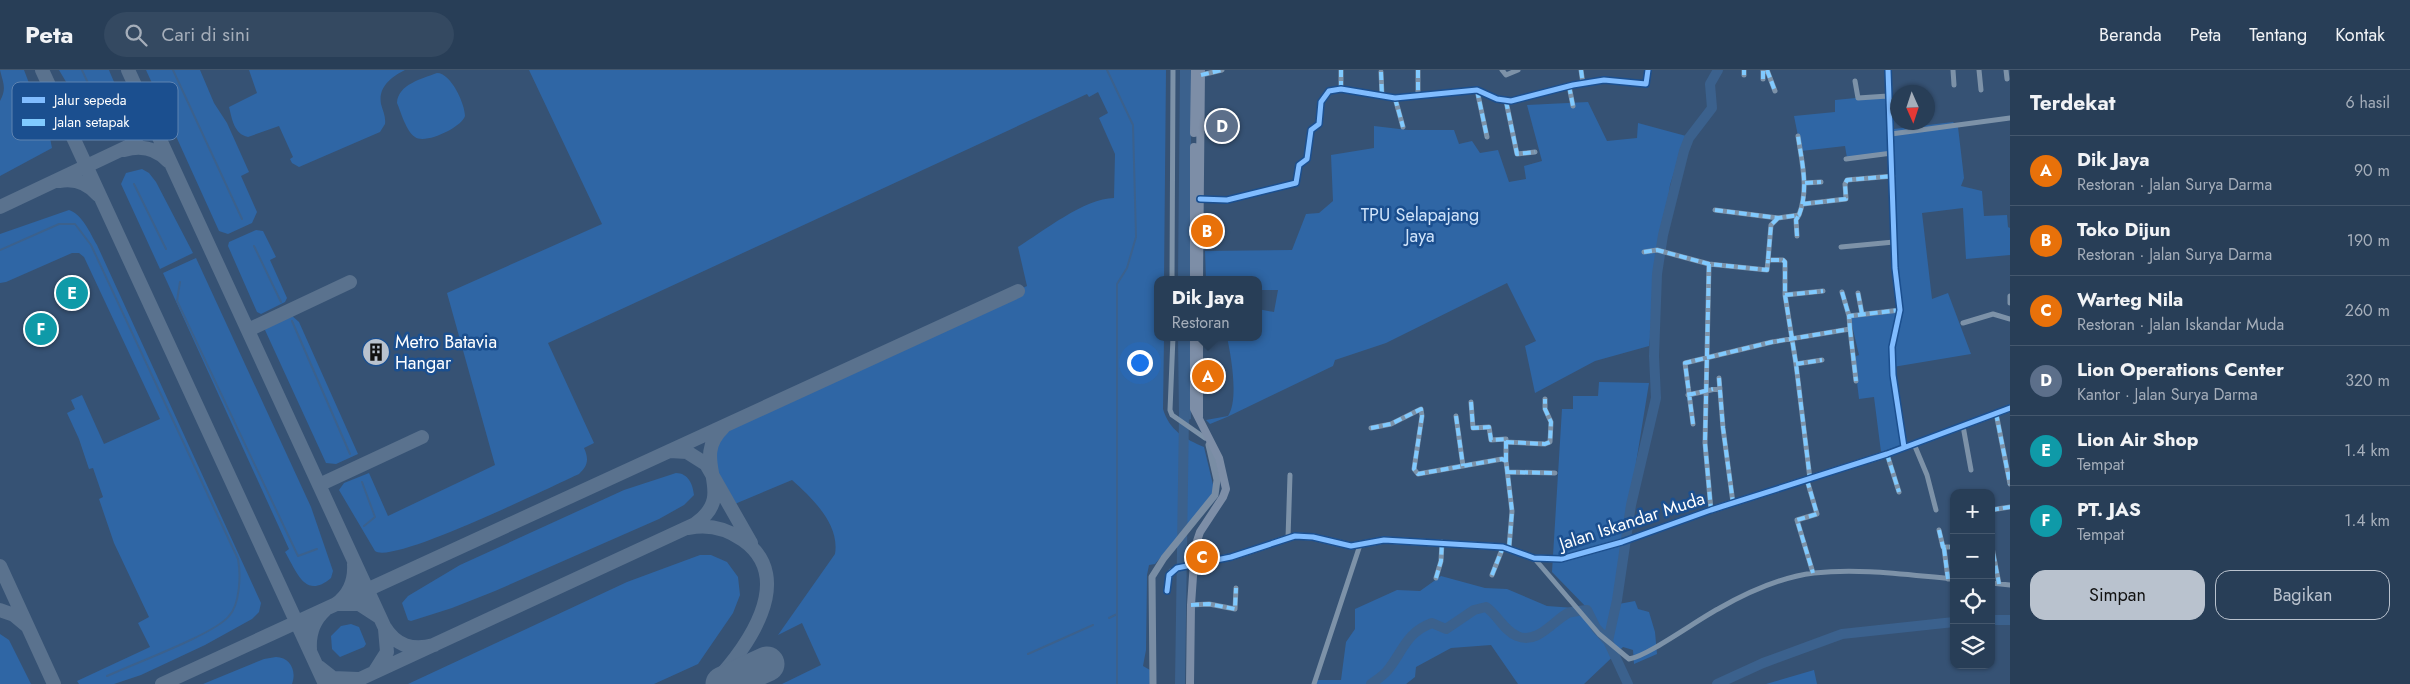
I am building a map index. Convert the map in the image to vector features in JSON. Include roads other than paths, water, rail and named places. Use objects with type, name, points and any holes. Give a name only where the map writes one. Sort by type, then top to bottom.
[{"type":"main road","points":[[1199,72],[1199,276]]},
{"type":"main road","points":[[1194,276],[1199,72]]},
{"type":"main road","points":[[1190,684],[1190,565],[1200,532],[1220,502],[1226,488],[1219,458],[1194,408],[1194,341]]},
{"type":"main road","points":[[1199,341],[1199,417]]},
{"type":"street","points":[[1172,276],[1173,70]]},
{"type":"street","points":[[1199,72],[1222,70]]},
{"type":"street","points":[[1341,70],[1341,89]]},
{"type":"street","points":[[1418,70],[1418,96]]},
{"type":"street","points":[[1502,70],[1502,73],[1506,75],[1518,70]]},
{"type":"street","points":[[1581,70],[1583,84]]},
{"type":"street","points":[[1200,199],[1227,200],[1296,183],[1299,165],[1307,159],[1311,130],[1320,122],[1323,98],[1329,90],[1341,89],[1395,98],[1477,90],[1506,101],[1520,101],[1569,86],[1604,80],[1646,84],[1648,70]]},
{"type":"street","points":[[1763,70],[1763,79]]},
{"type":"street","points":[[1767,70],[1775,91]]},
{"type":"street","points":[[1888,70],[1894,242],[1900,310],[1892,347],[1893,375],[1904,447]]},
{"type":"street","points":[[1952,70],[1954,85]]},
{"type":"street","points":[[1979,70],[1981,90]]},
{"type":"street","points":[[2006,70],[2007,79]]},
{"type":"street","points":[[1381,72],[1382,96]]},
{"type":"street","points":[[1855,81],[1858,98],[1888,96]]},
{"type":"street","points":[[1569,86],[1573,106]]},
{"type":"street","points":[[1477,90],[1487,137]]},
{"type":"street","points":[[1395,98],[1403,127]]},
{"type":"street","points":[[1506,101],[1517,154],[1535,152]]},
{"type":"street","points":[[1890,134],[2010,118]]},
{"type":"street","points":[[1797,236],[1796,220],[1803,204],[1805,183],[1798,136]]},
{"type":"street","points":[[1846,159],[1892,153]]},
{"type":"street","points":[[1803,204],[1846,199],[1845,184],[1847,180],[1893,176]]},
{"type":"street","points":[[1805,183],[1821,182]]},
{"type":"street","points":[[1716,210],[1778,218],[1798,215]]},
{"type":"street","points":[[1644,252],[1657,250],[1709,264],[1767,270],[1771,225],[1778,218]]},
{"type":"street","points":[[1840,247],[1894,242]]},
{"type":"street","points":[[1768,260],[1785,260],[1785,295],[1796,364],[1808,479],[1817,514],[1798,520],[1813,573]]},
{"type":"street","points":[[1709,264],[1705,359],[1707,390],[1705,443],[1712,510]]},
{"type":"street","points":[[1785,295],[1823,291]]},
{"type":"street","points":[[1842,292],[1849,316],[1856,381]]},
{"type":"street","points":[[1858,293],[1862,314]]},
{"type":"street","points":[[2010,296],[2010,303]]},
{"type":"street","points":[[1849,316],[1900,310]]},
{"type":"street","points":[[1963,323],[1993,314],[2010,318]]},
{"type":"street","points":[[1693,424],[1685,363],[1792,338],[1850,329]]},
{"type":"street","points":[[1172,341],[1170,405],[1172,415],[1206,438]]},
{"type":"street","points":[[1796,364],[1822,360]]},
{"type":"street","points":[[1720,378],[1723,428],[1733,503]]},
{"type":"street","points":[[1688,395],[1720,388]]},
{"type":"street","points":[[1506,442],[1545,444],[1550,442],[1551,422],[1545,409],[1545,399]]},
{"type":"street","points":[[1471,402],[1473,428],[1489,427],[1490,440],[1505,438],[1506,442],[1506,461],[1512,511],[1506,548],[1492,575]]},
{"type":"street","name":"Jalan Iskandar Muda","points":[[1190,565],[1231,557],[1271,546],[1288,538],[1313,537],[1350,546],[1384,540],[1442,542],[1506,548],[1534,558],[1561,559],[1622,542],[1733,503],[1887,454],[2010,408]]},
{"type":"street","points":[[1371,428],[1391,424],[1420,409],[1422,416],[1415,472],[1418,474],[1502,459],[1506,461]]},
{"type":"street","points":[[1996,413],[2010,484]]},
{"type":"street","points":[[1456,416],[1462,466]]},
{"type":"street","points":[[1153,684],[1151,586],[1154,572],[1212,499],[1217,488],[1212,451],[1199,426],[1199,417]]},
{"type":"street","points":[[1963,426],[1971,470]]},
{"type":"street","points":[[1914,444],[1927,475],[1936,510]]},
{"type":"street","points":[[1887,454],[1900,492]]},
{"type":"street","points":[[1508,472],[1555,473]]},
{"type":"street","points":[[1288,538],[1290,475]]},
{"type":"street","points":[[1995,509],[2010,507]]},
{"type":"street","points":[[1939,530],[1950,575]]},
{"type":"street","points":[[1436,578],[1441,561],[1442,542]]},
{"type":"street","points":[[1314,684],[1360,544]]},
{"type":"street","points":[[1944,548],[1950,547]]},
{"type":"street","points":[[1534,558],[1599,634],[1629,659],[1648,651],[1696,621],[1743,596],[1793,577],[1813,573],[1890,572],[1950,579]]},
{"type":"street","points":[[1995,563],[1999,584]]},
{"type":"street","points":[[1167,591],[1169,575],[1177,568],[1190,565]]},
{"type":"street","points":[[1995,584],[2010,585]]},
{"type":"street","points":[[1191,604],[1209,604],[1235,610],[1236,588]]},
{"type":"waterway","points":[[82,70],[88,82]]},
{"type":"waterway","points":[[173,70],[242,219]]},
{"type":"waterway","points":[[1107,70],[1133,125],[1136,237],[1127,268],[1117,284],[1117,684]]},
{"type":"waterway","points":[[1608,641],[1617,600],[1631,505],[1656,398],[1654,356],[1657,274],[1663,235],[1684,151],[1689,138],[1712,108],[1710,84],[1718,70]]},
{"type":"waterway","points":[[134,184],[166,249]]},
{"type":"waterway","points":[[0,250],[59,224],[75,224],[91,245],[238,559],[239,589],[233,611],[229,616],[221,623],[191,640],[107,676]]},
{"type":"waterway","points":[[254,246],[281,302]]},
{"type":"waterway","points":[[180,282],[177,301],[298,556],[317,549]]},
{"type":"waterway","points":[[292,321],[350,454]]},
{"type":"waterway","points":[[1180,684],[1184,415]]},
{"type":"waterway","points":[[362,482],[375,517],[364,526]]},
{"type":"waterway","points":[[1371,684],[1385,673],[1405,644],[1423,627],[1432,623],[1446,629],[1474,610],[1486,607],[1512,634],[1524,638],[1538,635],[1568,613],[1587,610],[1596,628],[1608,641],[1628,684]]},
{"type":"waterway","points":[[1109,618],[1117,614]]},
{"type":"waterway","points":[[1995,620],[2010,620]]},
{"type":"waterway","points":[[1717,684],[1763,663],[1842,634],[1950,622]]},
{"type":"waterway","points":[[1028,654],[1093,625]]},
{"type":"place","name":"Lion Operations Center","points":[[1222,126]]},
{"type":"place","name":"Toko Dijun","points":[[1207,231]]},
{"type":"place","name":"Lion Air Shop","points":[[72,293]]},
{"type":"place","name":"PT. JAS","points":[[41,329]]},
{"type":"place","name":"Metro Batavia Hangar","points":[[376,352]]},
{"type":"place","name":"Dik Jaya","points":[[1208,376]]},
{"type":"place","name":"Warteg Nila","points":[[1202,557]]},
{"type":"park label","name":"TPU Selapajang Jaya","points":[[1420,225]]}]
